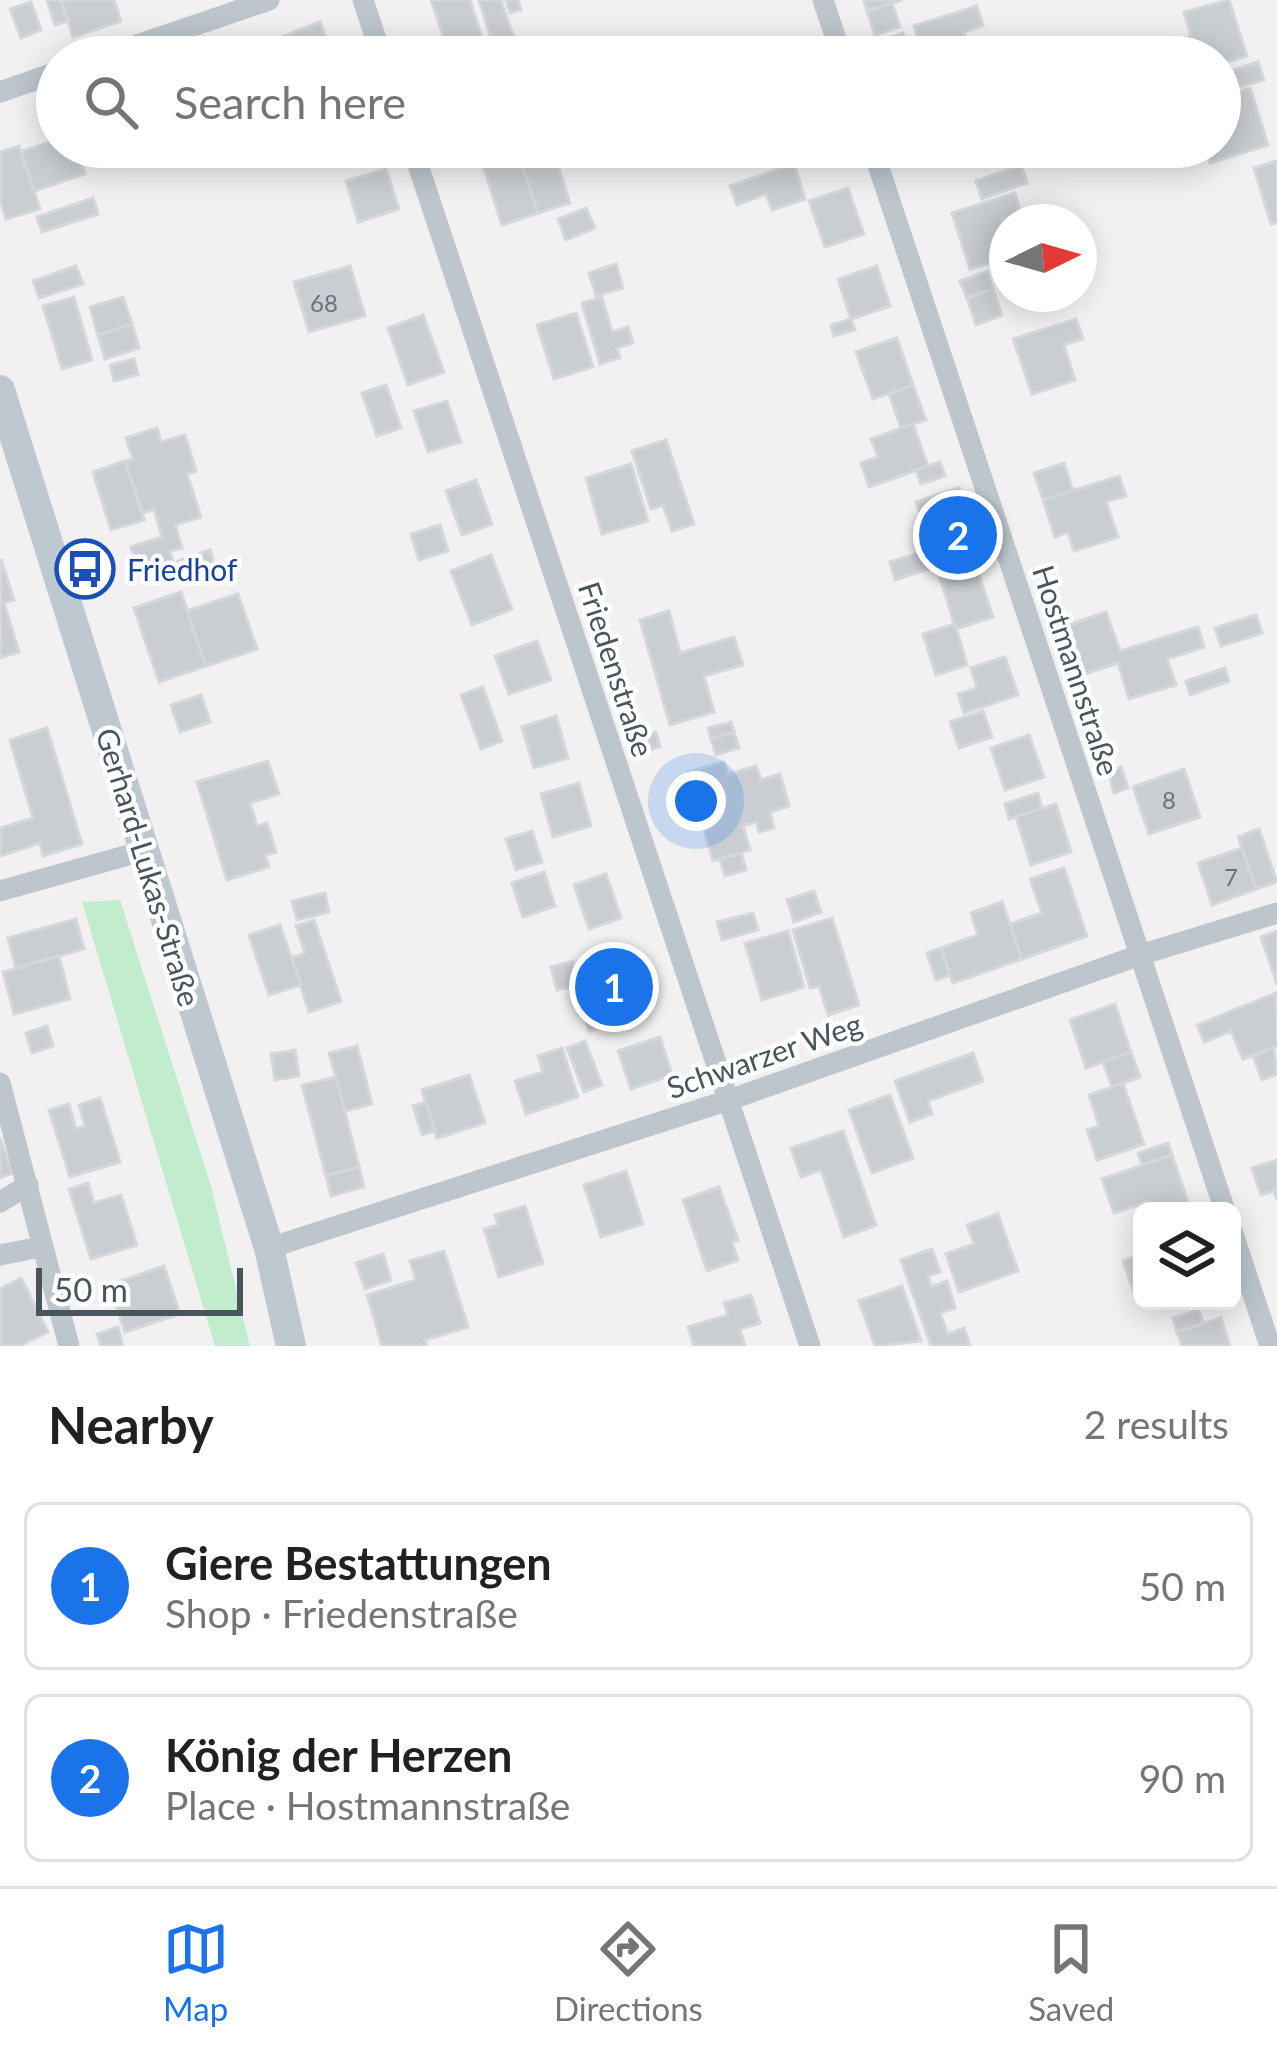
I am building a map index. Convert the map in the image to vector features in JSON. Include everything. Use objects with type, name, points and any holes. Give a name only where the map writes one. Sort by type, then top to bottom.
[{"type":"street","points":[[164,36],[269,0]]},
{"type":"street","points":[[363,0],[375,36]]},
{"type":"street","points":[[823,0],[835,36]]},
{"type":"street","points":[[0,92],[36,79]]},
{"type":"street","name":"Friedenstraße","points":[[419,168],[811,1346]]},
{"type":"street","name":"Hostmannstraße","points":[[879,168],[1222,1202]]},
{"type":"street","name":"Gerhard-Lukas-Straße","points":[[0,390],[269,1248],[290,1346]]},
{"type":"street","points":[[0,891],[143,851]]},
{"type":"street","name":"Schwarzer Weg","points":[[269,1248],[729,1100],[1140,955],[1277,913]]},
{"type":"street","points":[[0,1083],[69,1346]]},
{"type":"street","points":[[0,1202],[28,1185]]},
{"type":"street","points":[[0,1255],[41,1246]]},
{"type":"street","points":[[1241,1259],[1270,1346]]},
{"type":"green space","points":[[120,900],[211,1186],[250,1346],[215,1346],[82,902]]},
{"type":"building","points":[[47,0],[61,0],[68,21],[55,25]]},
{"type":"building","points":[[61,0],[114,0],[121,21],[73,36]]},
{"type":"building","points":[[431,0],[470,0],[481,36],[443,36]]},
{"type":"building","points":[[479,0],[501,0],[513,36],[490,36]]},
{"type":"building","points":[[506,0],[518,0],[521,10],[510,13]]},
{"type":"building","points":[[864,0],[902,0],[867,11]]},
{"type":"building","points":[[1229,0],[1241,36],[1191,36],[1184,12]]},
{"type":"building","points":[[31,2],[41,30],[21,38],[10,9]]},
{"type":"building","points":[[892,3],[900,27],[875,35],[867,11]]},
{"type":"building","points":[[977,6],[983,26],[964,32],[965,36],[917,36],[914,26]]},
{"type":"building","points":[[320,22],[325,36],[284,36]]},
{"type":"building","points":[[1258,62],[1264,80],[1241,86],[1241,67]]},
{"type":"building","points":[[1250,88],[1268,145],[1241,153],[1241,91]]},
{"type":"building","points":[[19,146],[40,209],[6,219],[0,200],[0,152]]},
{"type":"building","points":[[36,146],[36,168],[83,168],[85,174],[34,191],[21,151]]},
{"type":"building","points":[[1277,161],[1277,222],[1271,224],[1254,168]]},
{"type":"building","points":[[484,168],[523,168],[538,213],[502,225]]},
{"type":"building","points":[[523,168],[559,168],[570,203],[538,213]]},
{"type":"building","points":[[795,168],[805,199],[772,210],[766,194],[737,205],[730,186]]},
{"type":"building","points":[[1022,168],[1027,183],[982,199],[976,181]]},
{"type":"building","points":[[386,169],[399,209],[358,222],[346,181]]},
{"type":"building","points":[[848,188],[864,234],[825,247],[809,201]]},
{"type":"building","points":[[1015,193],[1018,204],[989,204],[989,263],[970,269],[952,213]]},
{"type":"building","points":[[93,198],[98,214],[42,232],[37,217]]},
{"type":"building","points":[[586,208],[595,228],[566,240],[558,219]]},
{"type":"building","points":[[616,264],[623,288],[596,296],[589,273]]},
{"type":"building","points":[[76,266],[83,284],[39,298],[33,281]]},
{"type":"building","points":[[350,266],[365,316],[309,332],[294,282]]},
{"type":"building","points":[[877,266],[890,306],[851,319],[838,279]]},
{"type":"building","points":[[987,272],[989,290],[967,298],[960,281]]},
{"type":"building","points":[[989,290],[989,312],[1002,315],[976,325],[967,298]]},
{"type":"building","points":[[74,297],[92,360],[62,369],[43,306]]},
{"type":"building","points":[[123,297],[132,324],[98,335],[90,307]]},
{"type":"building","points":[[602,297],[612,332],[628,327],[633,343],[617,348],[620,358],[600,364],[582,303]]},
{"type":"building","points":[[576,313],[593,367],[554,379],[537,325]]},
{"type":"building","points":[[423,315],[444,372],[408,385],[388,328]]},
{"type":"building","points":[[851,319],[855,330],[834,336],[831,325]]},
{"type":"building","points":[[1076,319],[1083,339],[1064,345],[1075,380],[1032,394],[1013,339]]},
{"type":"building","points":[[132,324],[139,348],[105,359],[98,335]]},
{"type":"building","points":[[897,338],[913,385],[873,399],[856,352]]},
{"type":"building","points":[[134,359],[138,375],[114,381],[110,365]]},
{"type":"building","points":[[386,385],[401,428],[377,436],[362,393]]},
{"type":"building","points":[[913,385],[926,420],[901,428],[889,394]]},
{"type":"building","points":[[447,401],[461,442],[428,452],[414,411]]},
{"type":"building","points":[[913,424],[928,466],[869,487],[861,463],[878,457],[871,439]]},
{"type":"building","points":[[157,428],[161,442],[185,435],[196,471],[187,474],[201,517],[175,525],[182,548],[170,551],[173,562],[139,573],[131,547],[162,537],[154,509],[143,513],[125,461],[133,459],[126,438]]},
{"type":"building","points":[[666,440],[694,524],[672,531],[663,505],[651,509],[632,451]]},
{"type":"building","points":[[125,461],[144,520],[111,530],[93,472]]},
{"type":"building","points":[[940,462],[945,476],[921,484],[916,470]]},
{"type":"building","points":[[1064,463],[1073,491],[1043,500],[1034,473]]},
{"type":"building","points":[[631,464],[648,521],[602,534],[586,478]]},
{"type":"building","points":[[1119,476],[1126,496],[1106,502],[1118,537],[1074,551],[1068,532],[1055,537],[1043,500]]},
{"type":"building","points":[[476,480],[492,524],[462,535],[446,491]]},
{"type":"building","points":[[959,488],[973,529],[930,544],[916,502]]},
{"type":"building","points":[[440,525],[448,551],[419,560],[411,534]]},
{"type":"building","points":[[931,549],[937,566],[895,580],[890,562]]},
{"type":"building","points":[[210,550],[217,573],[185,584],[178,561]]},
{"type":"building","points":[[491,555],[512,609],[472,625],[451,571]]},
{"type":"building","points":[[972,555],[977,569],[941,581],[937,566]]},
{"type":"building","points":[[1,559],[14,600],[4,603],[19,652],[0,658]]},
{"type":"building","points":[[977,569],[993,617],[956,629],[941,581]]},
{"type":"building","points":[[181,592],[206,666],[159,682],[134,608]]},
{"type":"building","points":[[238,594],[257,649],[206,666],[187,611]]},
{"type":"building","points":[[669,611],[680,653],[734,637],[743,665],[704,676],[714,712],[670,725],[640,620]]},
{"type":"building","points":[[1106,612],[1120,651],[1198,627],[1204,647],[1167,659],[1176,685],[1129,699],[1118,663],[1085,674],[1068,625]]},
{"type":"building","points":[[1256,615],[1262,633],[1221,646],[1215,628]]},
{"type":"building","points":[[955,624],[967,665],[936,675],[923,634]]},
{"type":"building","points":[[537,641],[551,680],[509,694],[495,656]]},
{"type":"building","points":[[1005,657],[1018,695],[964,713],[958,694],[977,688],[971,668]]},
{"type":"building","points":[[1225,668],[1229,681],[1190,695],[1186,681]]},
{"type":"building","points":[[483,687],[502,741],[481,749],[461,695]]},
{"type":"building","points":[[201,695],[210,722],[180,732],[171,705]]},
{"type":"building","points":[[983,711],[992,737],[959,748],[950,722]]},
{"type":"building","points":[[556,716],[568,758],[534,768],[522,727]]},
{"type":"building","points":[[731,722],[734,732],[711,739],[708,728]]},
{"type":"building","points":[[47,728],[82,844],[43,856],[40,843],[0,856],[0,828],[33,818],[10,740]]},
{"type":"building","points":[[656,732],[660,747],[639,753],[635,737]]},
{"type":"building","points":[[734,732],[739,748],[716,755],[711,739]]},
{"type":"building","points":[[1029,735],[1044,777],[1005,790],[991,748]]},
{"type":"building","points":[[268,761],[279,794],[250,803],[257,826],[267,823],[276,852],[265,855],[269,867],[227,880],[197,782]]},
{"type":"building","points":[[724,762],[728,774],[756,766],[761,780],[780,774],[789,806],[770,812],[774,828],[759,832],[756,822],[743,826],[750,850],[713,861],[688,772]]},
{"type":"building","points":[[1121,767],[1128,788],[1114,793],[1108,771]]},
{"type":"building","points":[[1184,769],[1200,817],[1149,834],[1133,787]]},
{"type":"building","points":[[579,783],[591,826],[553,837],[541,794]]},
{"type":"building","points":[[1038,793],[1042,809],[1009,819],[1005,804]]},
{"type":"building","points":[[1056,804],[1071,852],[1031,865],[1016,817]]},
{"type":"building","points":[[1259,829],[1277,882],[1256,889],[1238,837]]},
{"type":"building","points":[[532,831],[542,862],[516,870],[506,839]]},
{"type":"building","points":[[1242,848],[1256,889],[1212,905],[1198,863]]},
{"type":"building","points":[[741,853],[746,870],[725,876],[720,859]]},
{"type":"building","points":[[1064,868],[1087,936],[1022,959],[1010,924],[1042,913],[1030,879]]},
{"type":"building","points":[[544,872],[555,906],[523,917],[512,883]]},
{"type":"building","points":[[606,874],[621,918],[589,929],[574,885]]},
{"type":"building","points":[[814,891],[821,912],[794,922],[787,900]]},
{"type":"building","points":[[325,893],[329,912],[297,920],[292,901]]},
{"type":"building","points":[[1002,902],[1022,959],[953,983],[941,948],[978,935],[971,913]]},
{"type":"building","points":[[753,913],[758,930],[722,940],[717,922]]},
{"type":"building","points":[[832,918],[859,1005],[828,1015],[819,986],[810,988],[793,930]]},
{"type":"building","points":[[76,919],[84,949],[16,968],[8,938]]},
{"type":"building","points":[[314,920],[341,1001],[309,1012],[291,958],[305,953],[296,926]]},
{"type":"building","points":[[280,925],[301,985],[269,995],[249,935]]},
{"type":"building","points":[[788,931],[804,987],[762,1000],[745,943]]},
{"type":"building","points":[[1277,931],[1277,984],[1261,937]]},
{"type":"building","points":[[633,948],[645,990],[615,998],[622,1021],[589,1031],[577,989],[598,983],[591,960]]},
{"type":"building","points":[[941,948],[950,975],[936,980],[927,953]]},
{"type":"building","points":[[59,956],[70,999],[14,1014],[3,972]]},
{"type":"building","points":[[573,961],[579,985],[557,990],[551,967]]},
{"type":"building","points":[[1276,993],[1277,1046],[1243,1059],[1231,1031],[1204,1042],[1197,1025]]},
{"type":"building","points":[[1115,1004],[1131,1052],[1086,1068],[1070,1020]]},
{"type":"building","points":[[47,1026],[53,1046],[32,1053],[26,1033]]},
{"type":"building","points":[[660,1037],[672,1075],[631,1089],[618,1051]]},
{"type":"building","points":[[585,1041],[602,1085],[584,1092],[567,1048]]},
{"type":"building","points":[[357,1046],[372,1104],[345,1111],[329,1053]]},
{"type":"building","points":[[1274,1047],[1277,1074],[1262,1080],[1253,1056]]},
{"type":"building","points":[[562,1048],[578,1097],[526,1114],[515,1081],[543,1072],[538,1056]]},
{"type":"building","points":[[295,1050],[299,1076],[275,1080],[271,1054]]},
{"type":"building","points":[[1131,1052],[1140,1077],[1112,1087],[1103,1062]]},
{"type":"building","points":[[973,1053],[983,1081],[928,1101],[932,1114],[910,1122],[895,1081]]},
{"type":"building","points":[[469,1075],[485,1123],[437,1138],[422,1090]]},
{"type":"building","points":[[336,1077],[359,1167],[326,1176],[302,1085]]},
{"type":"building","points":[[1123,1083],[1144,1144],[1097,1160],[1087,1130],[1099,1126],[1089,1095]]},
{"type":"building","points":[[890,1095],[913,1158],[872,1173],[849,1110]]},
{"type":"building","points":[[100,1098],[120,1162],[70,1177],[49,1110],[69,1104],[76,1129],[85,1126],[79,1105]]},
{"type":"building","points":[[426,1102],[435,1131],[422,1135],[413,1106]]},
{"type":"building","points":[[843,1131],[876,1225],[844,1237],[821,1170],[801,1177],[791,1148]]},
{"type":"building","points":[[0,1138],[13,1173],[0,1178]]},
{"type":"building","points":[[1168,1143],[1172,1155],[1142,1165],[1138,1153]]},
{"type":"building","points":[[1172,1155],[1188,1202],[1133,1202],[1133,1206],[1114,1213],[1102,1179]]},
{"type":"building","points":[[1277,1160],[1277,1200],[1274,1191],[1261,1195],[1252,1168]]},
{"type":"building","points":[[359,1167],[364,1187],[331,1196],[326,1176]]},
{"type":"building","points":[[626,1171],[643,1224],[601,1237],[584,1185]]},
{"type":"building","points":[[88,1183],[94,1203],[121,1195],[137,1245],[91,1259],[69,1189]]},
{"type":"building","points":[[719,1187],[738,1240],[732,1242],[738,1260],[707,1271],[683,1200]]},
{"type":"building","points":[[525,1206],[543,1263],[499,1277],[484,1229],[498,1225],[495,1215]]},
{"type":"building","points":[[998,1214],[1018,1271],[959,1292],[946,1254],[974,1244],[967,1225]]},
{"type":"building","points":[[932,1249],[940,1272],[928,1276],[931,1287],[947,1281],[955,1308],[940,1313],[948,1334],[964,1328],[970,1346],[931,1346],[901,1260]]},
{"type":"building","points":[[444,1251],[468,1327],[425,1340],[427,1346],[382,1346],[367,1295],[416,1280],[410,1261]]},
{"type":"building","points":[[383,1254],[391,1280],[365,1289],[356,1263]]},
{"type":"building","points":[[1133,1257],[1133,1290],[1123,1261]]},
{"type":"building","points":[[164,1266],[180,1314],[125,1332],[109,1285]]},
{"type":"building","points":[[21,1278],[48,1332],[19,1346],[0,1346],[0,1289]]},
{"type":"building","points":[[902,1286],[921,1341],[875,1346],[859,1301]]},
{"type":"building","points":[[751,1295],[760,1323],[740,1329],[745,1346],[694,1346],[688,1327],[728,1315],[724,1303]]},
{"type":"building","points":[[1199,1310],[1203,1323],[1177,1332],[1173,1318]]},
{"type":"building","points":[[1221,1318],[1230,1346],[1182,1346],[1177,1332]]},
{"type":"building","points":[[118,1327],[123,1346],[101,1346],[97,1334]]},
{"type":"place","name":"König der Herzen","points":[[958,535]]},
{"type":"place","name":"Friedhof","points":[[85,569]]},
{"type":"place","name":"Giere Bestattungen","points":[[614,987]]}]
